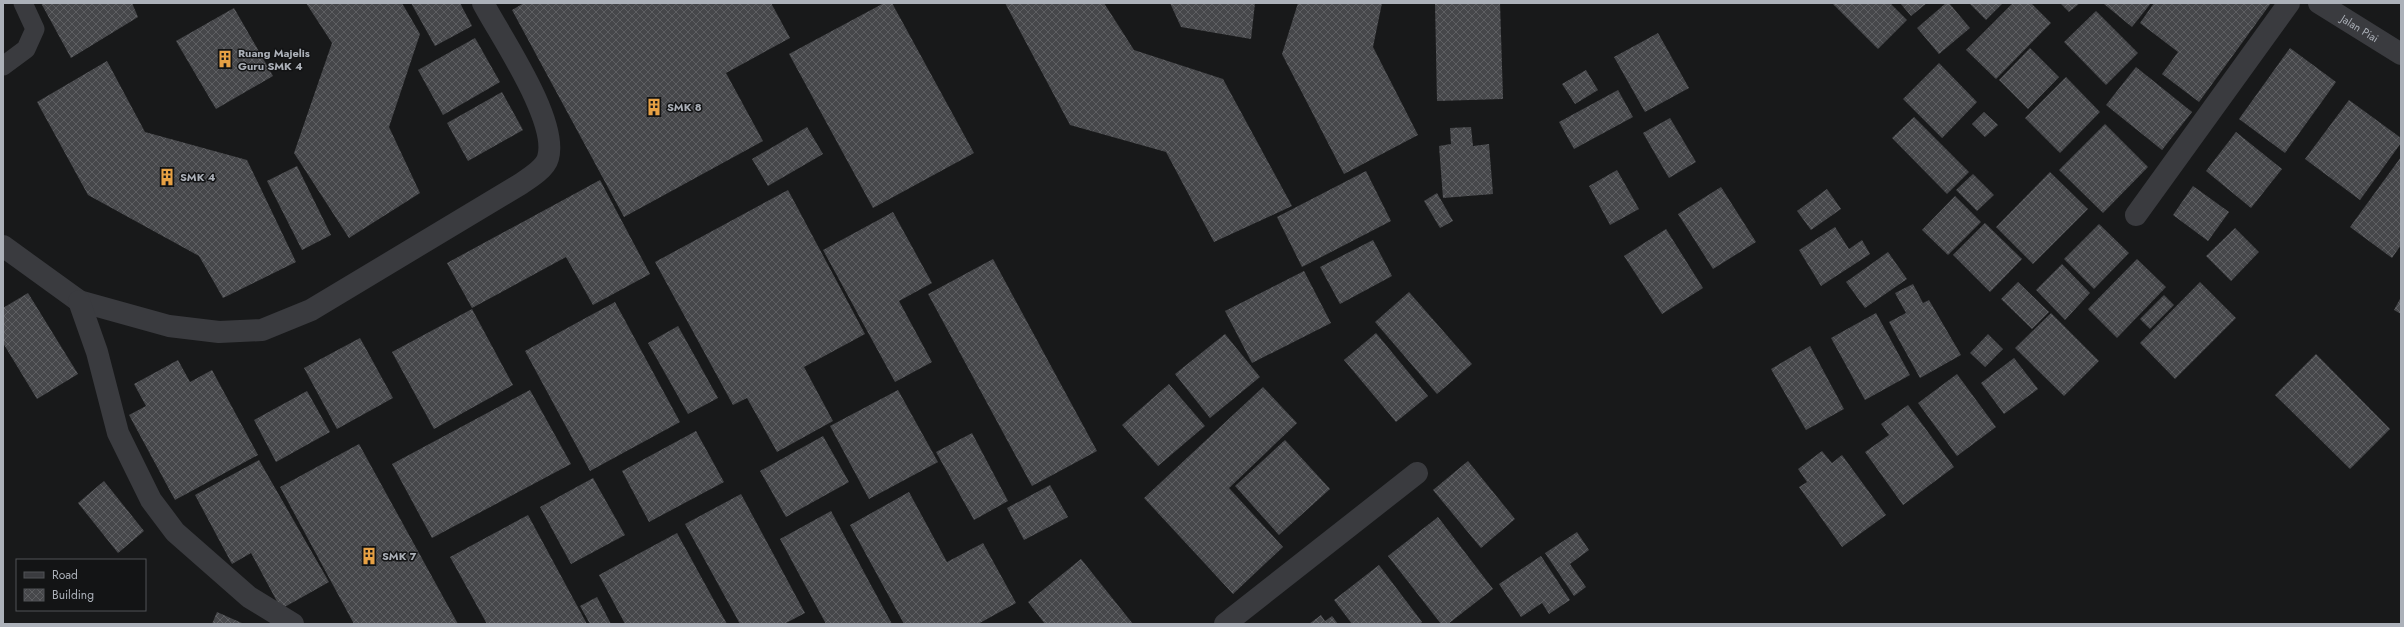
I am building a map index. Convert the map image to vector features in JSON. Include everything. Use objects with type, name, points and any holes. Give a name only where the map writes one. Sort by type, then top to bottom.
[{"type":"street","points":[[3,246],[79,301],[168,326],[219,332],[262,330],[311,310],[534,174],[548,159],[549,138],[541,108],[483,3]]},
{"type":"street","points":[[2136,215],[2289,3]]},
{"type":"street","name":"Jalan Piai","points":[[2318,3],[2401,54]]},
{"type":"street","points":[[79,301],[97,352],[118,433],[152,500],[175,532],[249,597],[294,624]]},
{"type":"street","points":[[1225,624],[1417,472]]},
{"type":"lane","points":[[3,66],[26,49],[35,29],[23,3]]},
{"type":"building","points":[[41,3],[132,3],[138,17],[71,58]]},
{"type":"building","points":[[306,3],[402,3],[420,34],[389,127],[420,193],[349,238],[294,153],[332,43]]},
{"type":"building","points":[[411,3],[460,3],[472,26],[435,46]]},
{"type":"building","name":"SMK 8","points":[[524,3],[771,3],[790,38],[726,73],[763,141],[624,217],[512,10]]},
{"type":"building","points":[[884,3],[892,3],[974,153],[873,208],[789,54]]},
{"type":"building","points":[[1005,3],[1104,3],[1134,50],[1223,79],[1292,206],[1214,242],[1166,152],[1070,125]]},
{"type":"building","points":[[1170,3],[1255,3],[1251,39],[1181,27]]},
{"type":"building","points":[[1298,3],[1382,3],[1373,47],[1418,135],[1344,174],[1282,54]]},
{"type":"building","points":[[1435,3],[1500,3],[1503,99],[1437,101]]},
{"type":"building","points":[[1832,3],[1890,3],[1907,20],[1878,49]]},
{"type":"building","points":[[1900,3],[1927,3],[1911,16]]},
{"type":"building","points":[[1946,3],[1949,3],[1970,28],[1939,54],[1917,28]]},
{"type":"building","points":[[1969,3],[2003,3],[1986,20]]},
{"type":"building","points":[[2013,3],[2031,3],[2051,23],[1996,79],[1966,50]]},
{"type":"building","points":[[2060,3],[2080,3],[2069,12]]},
{"type":"building","points":[[2151,3],[2132,27],[2104,4]]},
{"type":"building","points":[[2154,3],[2271,3],[2199,102],[2162,74],[2178,52],[2140,23]]},
{"type":"building","name":"Ruang Majelis Guru SMK 4","points":[[234,8],[273,76],[216,109],[176,41]]},
{"type":"building","points":[[2096,11],[2138,53],[2106,85],[2064,42]]},
{"type":"building","points":[[1658,33],[1689,88],[1645,112],[1614,57]]},
{"type":"building","points":[[475,38],[500,82],[443,115],[418,70]]},
{"type":"building","points":[[2030,48],[2059,77],[2028,109],[1999,80]]},
{"type":"building","points":[[2290,48],[2336,82],[2285,153],[2239,119]]},
{"type":"building","name":"SMK 4","points":[[107,61],[145,132],[247,160],[296,262],[223,298],[199,256],[88,195],[37,102]]},
{"type":"building","points":[[1939,63],[1977,102],[1942,138],[1903,99]]},
{"type":"building","points":[[2136,67],[2192,112],[2162,150],[2106,105]]},
{"type":"building","points":[[1586,70],[1598,90],[1575,104],[1562,84]]},
{"type":"building","points":[[2066,77],[2100,112],[2060,153],[2025,118]]},
{"type":"building","points":[[1618,90],[1633,117],[1574,149],[1559,122]]},
{"type":"building","points":[[502,92],[523,130],[468,161],[447,123]]},
{"type":"building","points":[[2349,100],[2401,138],[2401,143],[2360,200],[2305,159]]},
{"type":"building","points":[[1984,112],[1998,125],[1985,137],[1972,124]]},
{"type":"building","points":[[1914,117],[1969,172],[1947,194],[1892,138]]},
{"type":"building","points":[[1670,118],[1696,162],[1669,178],[1643,133]]},
{"type":"building","points":[[2105,124],[2148,167],[2103,213],[2059,170]]},
{"type":"building","points":[[807,127],[823,154],[768,186],[752,159]]},
{"type":"building","points":[[1471,127],[1473,146],[1489,144],[1493,194],[1443,198],[1439,146],[1451,144],[1450,128]]},
{"type":"building","points":[[2236,132],[2282,169],[2251,208],[2206,171]]},
{"type":"building","points":[[2401,157],[2401,245],[2392,258],[2350,227]]},
{"type":"building","points":[[297,166],[331,235],[302,250],[267,181]]},
{"type":"building","points":[[1617,170],[1639,209],[1610,225],[1589,186]]},
{"type":"building","points":[[1366,171],[1391,221],[1302,267],[1277,217]]},
{"type":"building","points":[[2050,172],[2088,209],[2033,264],[1996,227]]},
{"type":"building","points":[[1973,174],[1994,195],[1977,211],[1956,190]]},
{"type":"building","points":[[600,180],[650,274],[593,305],[566,257],[472,308],[447,263]]},
{"type":"building","points":[[2193,186],[2229,212],[2208,241],[2173,215]]},
{"type":"building","points":[[1721,187],[1756,242],[1713,269],[1678,214]]},
{"type":"building","points":[[1827,189],[1841,209],[1811,230],[1797,211]]},
{"type":"building","points":[[788,190],[865,334],[804,367],[833,421],[777,452],[747,398],[733,405],[655,262]]},
{"type":"building","points":[[1437,193],[1453,221],[1440,228],[1424,201]]},
{"type":"building","points":[[1955,196],[1981,222],[1948,255],[1922,230]]},
{"type":"building","points":[[893,212],[932,283],[899,301],[932,362],[895,382],[823,250]]},
{"type":"building","points":[[1985,223],[2022,259],[1990,292],[1953,255]]},
{"type":"building","points":[[2099,224],[2129,253],[2094,289],[2064,259]]},
{"type":"building","points":[[1835,227],[1849,249],[1862,240],[1870,254],[1821,286],[1799,250]]},
{"type":"building","points":[[2235,228],[2259,252],[2231,281],[2206,256]]},
{"type":"building","points":[[1666,229],[1703,288],[1662,314],[1624,256]]},
{"type":"building","points":[[1373,240],[1392,276],[1340,304],[1320,267]]},
{"type":"building","points":[[1888,252],[1907,279],[1865,308],[1846,282]]},
{"type":"building","points":[[993,259],[1097,451],[1032,486],[928,294]]},
{"type":"building","points":[[2137,259],[2166,287],[2117,338],[2088,309]]},
{"type":"building","points":[[2062,264],[2090,293],[2065,320],[2036,290]]},
{"type":"building","points":[[1304,271],[1331,323],[1252,363],[1225,311]]},
{"type":"building","points":[[2018,282],[2049,312],[2032,329],[2001,299]]},
{"type":"building","points":[[2200,282],[2236,318],[2175,379],[2140,343]]},
{"type":"building","points":[[1913,284],[1923,303],[1929,300],[1961,355],[1920,378],[1889,322],[1906,313],[1895,293]]},
{"type":"building","points":[[1409,292],[1472,364],[1437,394],[1375,322]]},
{"type":"building","points":[[28,293],[78,374],[37,399],[3,343],[3,308]]},
{"type":"building","points":[[2164,295],[2174,305],[2150,329],[2140,319]]},
{"type":"building","points":[[2401,297],[2401,314],[2394,310]]},
{"type":"building","points":[[615,302],[680,422],[590,471],[525,351]]},
{"type":"building","points":[[472,309],[513,385],[434,429],[392,352]]},
{"type":"building","points":[[1876,313],[1910,375],[1865,400],[1831,338]]},
{"type":"building","points":[[2051,313],[2099,361],[2064,396],[2015,348]]},
{"type":"building","points":[[678,326],[718,398],[688,414],[648,343]]},
{"type":"building","points":[[1376,333],[1428,396],[1396,422],[1344,360]]},
{"type":"building","points":[[1225,334],[1260,377],[1210,418],[1175,374]]},
{"type":"building","points":[[1988,334],[2003,349],[1985,367],[1970,353]]},
{"type":"building","points":[[360,338],[393,398],[337,429],[304,368]]},
{"type":"building","points":[[1810,346],[1844,409],[1806,430],[1771,369]]},
{"type":"building","points":[[2316,354],[2390,429],[2350,469],[2275,395]]},
{"type":"building","points":[[2014,358],[2038,389],[2004,414],[1981,383]]},
{"type":"building","points":[[178,360],[190,382],[212,370],[258,455],[175,500],[129,415],[146,406],[134,384]]},
{"type":"building","points":[[1957,374],[1996,427],[1957,456],[1918,403]]},
{"type":"building","points":[[1169,384],[1205,426],[1158,466],[1122,425]]},
{"type":"building","points":[[1263,387],[1297,423],[1229,488],[1283,547],[1233,594],[1144,498]]},
{"type":"building","name":"SMK 7","points":[[530,390],[571,464],[432,538],[392,464]]},
{"type":"building","points":[[898,390],[938,462],[869,499],[830,426]]},
{"type":"building","points":[[307,391],[330,432],[276,462],[254,420]]},
{"type":"building","points":[[1908,405],[1954,467],[1903,505],[1865,452],[1889,435],[1881,424]]},
{"type":"building","points":[[696,431],[724,482],[649,522],[622,471]]},
{"type":"building","points":[[972,433],[1008,501],[974,520],[936,452]]},
{"type":"building","points":[[823,436],[849,482],[786,517],[760,471]]},
{"type":"building","points":[[1285,440],[1330,489],[1279,535],[1235,486]]},
{"type":"building","name":"SMK 7","points":[[359,444],[458,624],[354,624],[280,487]]},
{"type":"building","points":[[1822,451],[1832,463],[1842,455],[1886,515],[1842,547],[1799,487],[1807,482],[1798,469]]},
{"type":"building","points":[[259,460],[329,582],[281,609],[251,553],[232,564],[195,495]]},
{"type":"building","points":[[1468,461],[1515,519],[1481,548],[1433,490]]},
{"type":"building","points":[[593,478],[625,535],[571,564],[540,507]]},
{"type":"building","points":[[104,481],[144,531],[118,553],[78,503]]},
{"type":"building","points":[[1050,485],[1068,517],[1024,540],[1007,508]]},
{"type":"building","points":[[909,492],[947,562],[983,543],[1016,603],[978,624],[904,624],[850,525]]},
{"type":"building","points":[[741,494],[805,613],[784,624],[740,624],[685,524]]},
{"type":"building","points":[[831,511],[892,624],[826,624],[780,539]]},
{"type":"building","points":[[528,515],[587,624],[487,624],[450,557]]},
{"type":"building","points":[[1438,517],[1493,589],[1448,624],[1441,624],[1388,556]]},
{"type":"building","points":[[1577,532],[1589,550],[1570,564],[1586,587],[1574,596],[1545,553]]},
{"type":"building","points":[[677,533],[727,624],[625,624],[599,575]]},
{"type":"building","points":[[1541,556],[1570,600],[1549,614],[1542,603],[1521,617],[1499,584]]},
{"type":"building","points":[[1081,559],[1133,624],[1045,624],[1028,602]]},
{"type":"building","points":[[1379,565],[1422,622],[1420,624],[1352,624],[1334,600]]},
{"type":"building","points":[[597,597],[611,624],[590,624],[580,606]]},
{"type":"building","points":[[217,612],[244,624],[212,624]]},
{"type":"building","points":[[1321,615],[1325,621],[1332,616],[1338,624],[1309,624]]},
{"type":"place","name":"Ruang Majelis Guru SMK 4","points":[[225,59]]},
{"type":"place","name":"SMK 8","points":[[654,107]]},
{"type":"place","name":"SMK 4","points":[[167,177]]},
{"type":"place","name":"SMK 7","points":[[369,556]]}]
